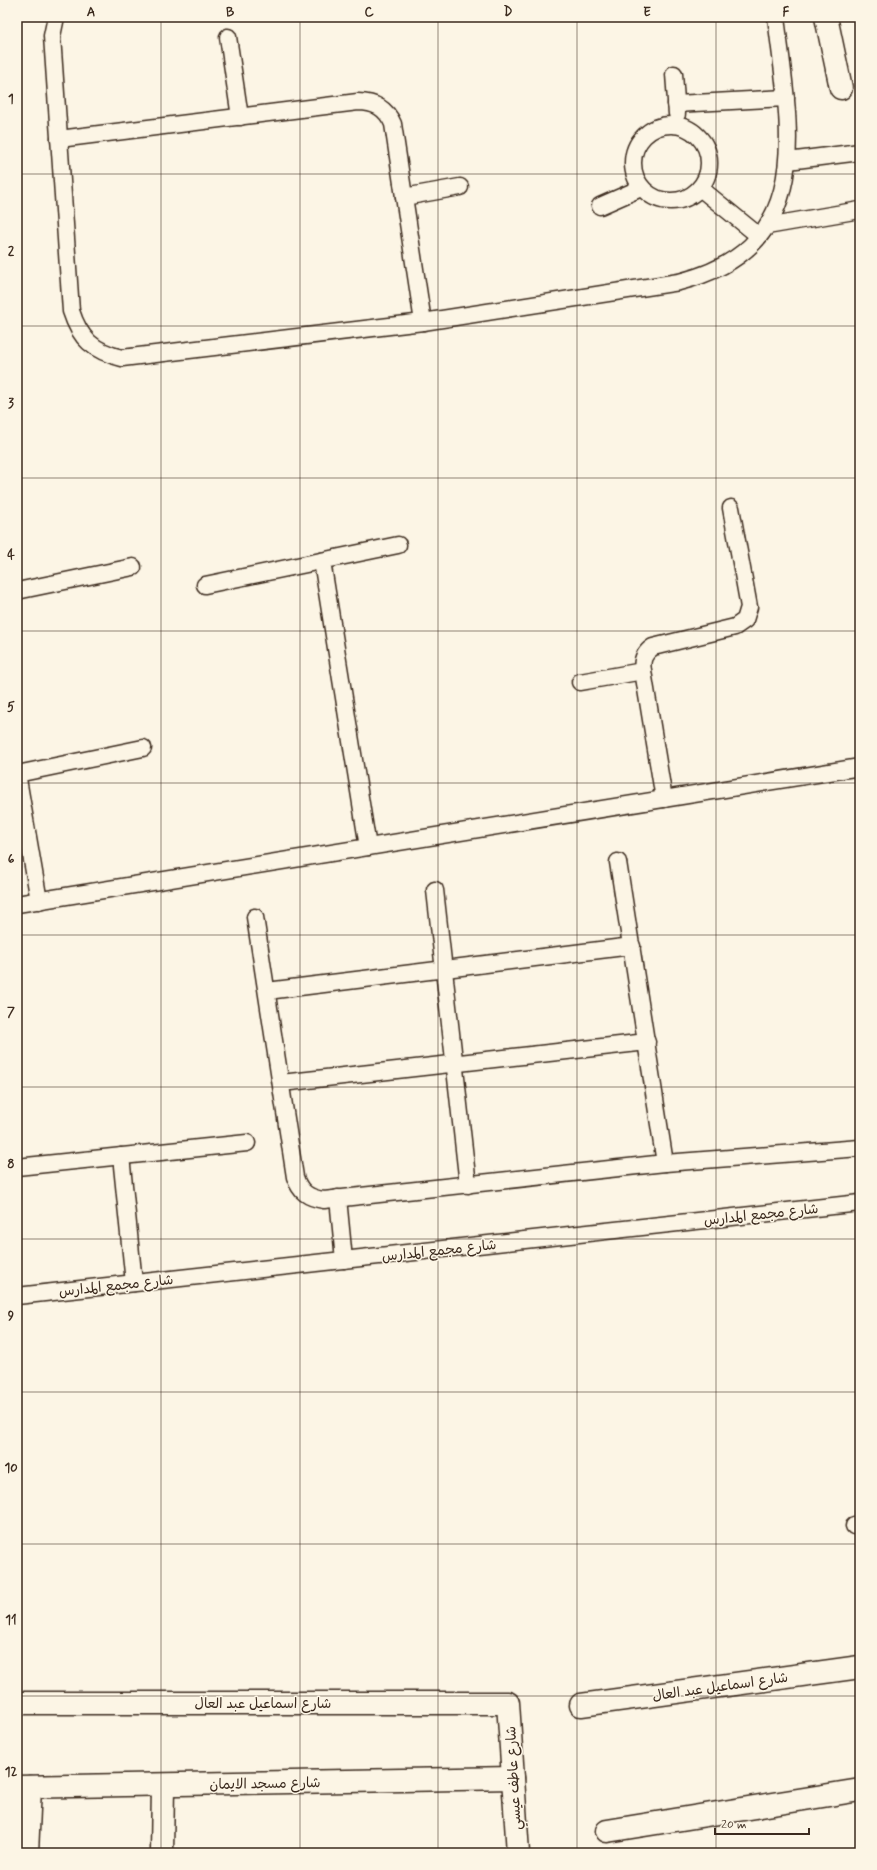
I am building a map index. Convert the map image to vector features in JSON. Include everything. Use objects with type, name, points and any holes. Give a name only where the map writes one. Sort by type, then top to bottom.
[{"type":"street","points":[[826,17],[841,88]]},
{"type":"street","name":"شارع اسماعيل عبد العال","points":[[581,1705],[860,1667]]},
{"type":"street","name":"شارع اسماعيل عبد العال","points":[[17,1703],[508,1703]]},
{"type":"street","name":"شارع عاطف عيسي","points":[[508,1703],[518,1853]]},
{"type":"street","name":"شارع مسجد الايمان","points":[[23,1787],[513,1778]]},
{"type":"street","points":[[162,1853],[163,1785]]},
{"type":"street","points":[[23,1787],[27,1853]]},
{"type":"street","points":[[607,1831],[860,1790]]},
{"type":"lane","points":[[56,17],[52,36],[71,311],[75,325],[83,338],[94,347],[107,354],[122,358],[423,322],[679,282],[702,277],[724,267],[743,253],[763,231],[778,206],[785,184],[789,133],[776,17]]},
{"type":"lane","points":[[228,37],[240,117]]},
{"type":"lane","points":[[674,74],[677,125]]},
{"type":"lane","points":[[676,104],[786,98]]},
{"type":"lane","points":[[59,139],[358,102],[375,104],[390,116],[393,124],[423,322]]},
{"type":"lane","points":[[664,125],[677,125],[690,129],[701,138],[707,149],[710,163],[707,176],[700,188],[690,196],[677,201],[664,201],[651,197],[641,188],[634,176],[632,163],[634,150],[641,138],[651,129],[664,125]]},
{"type":"lane","points":[[788,161],[860,152]]},
{"type":"lane","points":[[404,197],[460,188]]},
{"type":"lane","points":[[600,206],[641,188]]},
{"type":"lane","points":[[700,188],[763,231],[860,210]]},
{"type":"lane","points":[[664,799],[643,671],[644,657],[648,651],[654,647],[735,627],[745,620],[749,607],[731,508]]},
{"type":"lane","points":[[205,585],[398,546]]},
{"type":"lane","points":[[322,561],[368,847]]},
{"type":"lane","points":[[17,591],[132,567]]},
{"type":"lane","points":[[580,682],[643,671]]},
{"type":"lane","points":[[39,901],[17,773],[144,748]]},
{"type":"lane","points":[[17,904],[860,766]]},
{"type":"lane","points":[[618,862],[665,1163]]},
{"type":"lane","points":[[435,890],[468,1185]]},
{"type":"lane","points":[[255,917],[295,1177],[298,1186],[304,1194],[314,1199],[324,1200],[665,1163],[860,1148]]},
{"type":"lane","points":[[267,991],[632,946]]},
{"type":"lane","points":[[281,1083],[647,1042]]},
{"type":"lane","points":[[17,1166],[247,1142]]},
{"type":"lane","points":[[121,1156],[134,1283]]},
{"type":"lane","points":[[338,1198],[344,1260]]},
{"type":"lane","name":"شارع مجمع المدارس","points":[[17,1296],[860,1203]]}]
